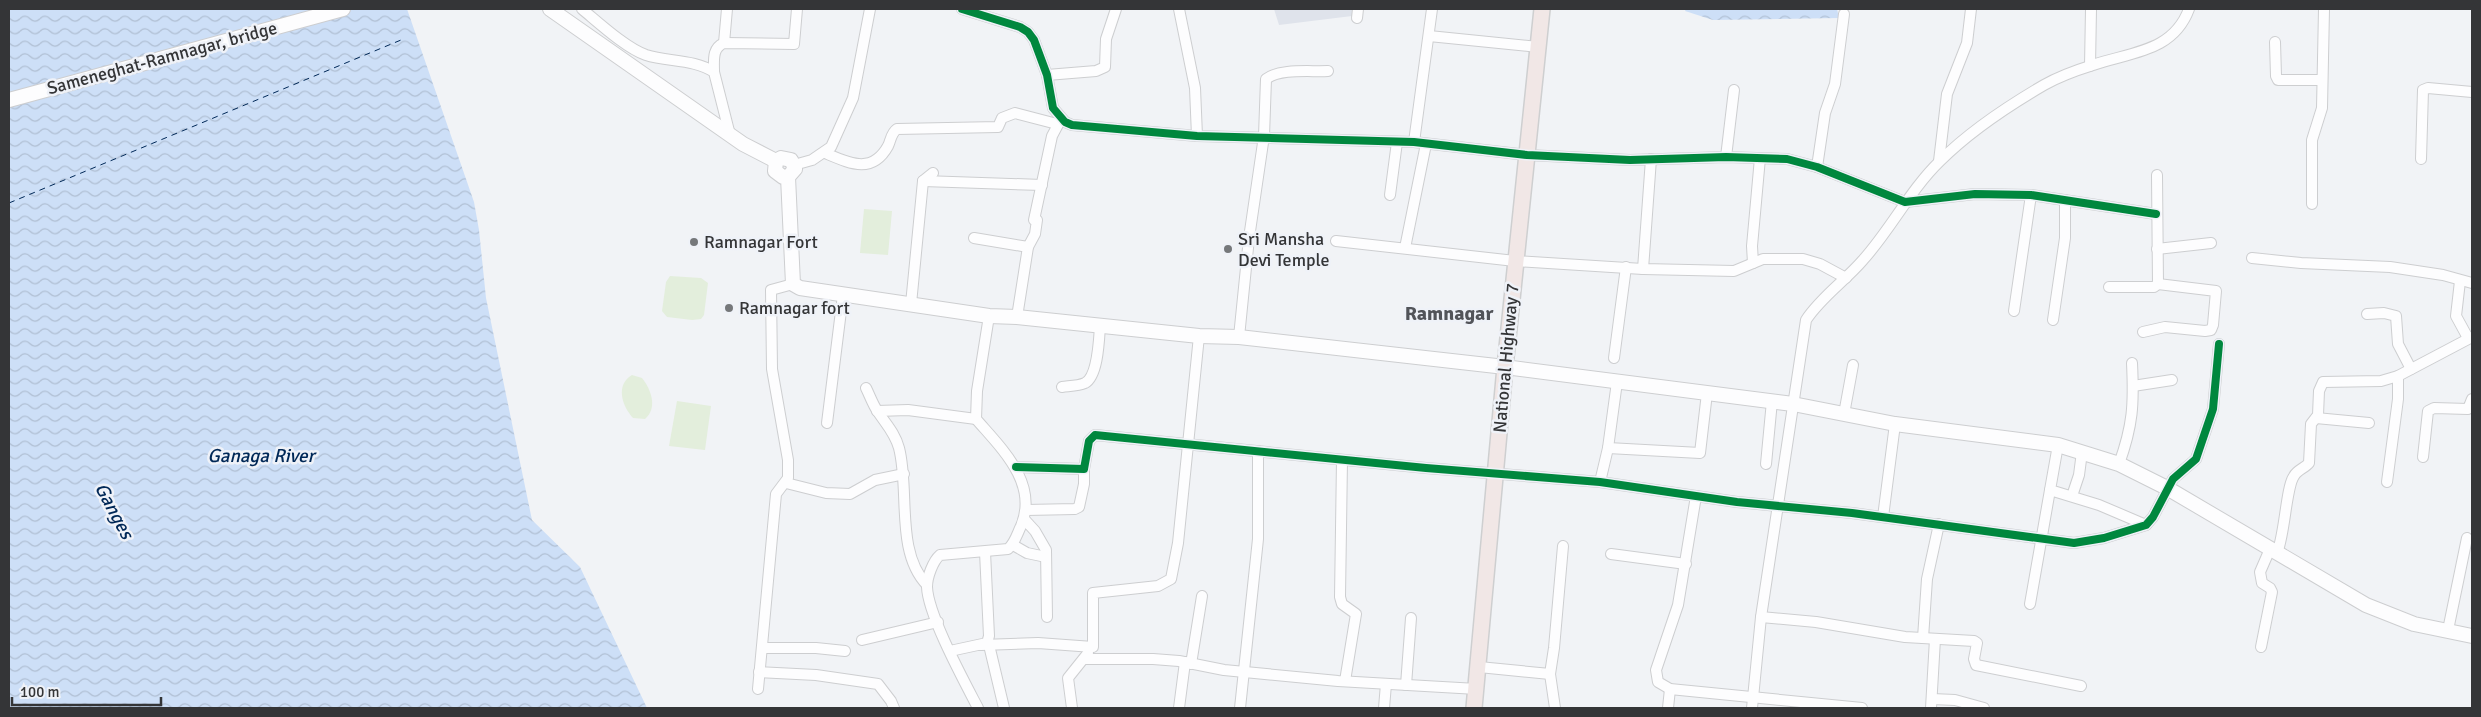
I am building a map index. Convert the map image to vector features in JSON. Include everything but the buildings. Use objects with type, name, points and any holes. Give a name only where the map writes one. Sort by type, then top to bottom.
[{"type":"main road","name":"Sameneghat-Ramnagar, bridge","points":[[9,100],[344,9]]},
{"type":"main road","points":[[550,9],[730,135],[776,162],[775,171],[778,175],[791,171],[793,284],[811,290],[989,316],[1018,317],[1199,336],[1239,337],[1505,367],[1772,401],[1895,424],[2058,446],[2119,464],[2167,488],[2366,605],[2414,624],[2472,636]]},
{"type":"main road","name":"National Highway 7","points":[[1474,708],[1515,261],[1542,9]]},
{"type":"street","points":[[582,9],[638,51],[670,61],[694,63],[714,72]]},
{"type":"street","points":[[591,9],[598,22]]},
{"type":"street","points":[[724,43],[727,9]]},
{"type":"street","points":[[730,135],[714,72],[714,54],[719,45],[724,43],[794,44],[797,9]]},
{"type":"street","points":[[791,171],[825,153],[831,147],[853,98],[870,9]]},
{"type":"street","points":[[962,9],[1020,27],[1028,32],[1047,75],[1053,108],[1059,121],[1052,136],[1034,220],[1037,220],[1035,234],[1028,247],[1018,317]]},
{"type":"street","points":[[1047,75],[1096,71],[1105,67],[1106,39],[1116,9]]},
{"type":"street","points":[[1179,9],[1195,88],[1198,136]]},
{"type":"street","points":[[1414,142],[1432,9]]},
{"type":"street","points":[[1939,161],[1947,94],[1967,43],[1971,9]]},
{"type":"street","points":[[2090,9],[2090,66]]},
{"type":"street","points":[[1752,708],[1761,617],[1806,320],[1821,301],[1865,258],[1939,161],[1980,127],[2045,85],[2090,66],[2134,54],[2166,40],[2181,26],[2189,9]]},
{"type":"street","points":[[2312,204],[2312,148],[2322,108],[2324,9]]},
{"type":"street","points":[[1817,167],[1825,113],[1835,84],[1844,14]]},
{"type":"street","points":[[1429,36],[1538,47]]},
{"type":"street","points":[[2275,42],[2276,76],[2278,80],[2322,80]]},
{"type":"street","points":[[1239,337],[1249,238],[1264,136],[1266,79],[1272,75],[1283,73],[1328,71]]},
{"type":"street","points":[[2421,159],[2424,90],[2428,88],[2472,92]]},
{"type":"street","points":[[1726,157],[1734,90]]},
{"type":"street","points":[[825,153],[866,165],[875,163],[881,157],[892,132],[897,129],[998,127],[1002,118],[1015,113],[1072,125],[1198,136],[1264,136],[1414,142],[1527,154],[1630,160],[1726,157],[1787,159],[1817,167],[1906,202],[1975,194],[2031,195],[2156,214]]},
{"type":"street","points":[[1390,195],[1397,142]]},
{"type":"street","points":[[1404,248],[1426,144]]},
{"type":"street","points":[[1753,264],[1752,246],[1760,158]]},
{"type":"street","points":[[1643,269],[1651,159]]},
{"type":"street","points":[[911,304],[923,181],[933,173]]},
{"type":"street","points":[[2156,175],[2158,284]]},
{"type":"street","points":[[923,181],[1042,185]]},
{"type":"street","points":[[2014,311],[2031,195]]},
{"type":"street","points":[[2053,320],[2065,238],[2065,200]]},
{"type":"street","points":[[974,238],[1028,247]]},
{"type":"street","points":[[1336,241],[1515,261],[1643,269],[1734,271],[1763,259],[1803,259],[1820,264],[1846,278]]},
{"type":"street","points":[[2156,249],[2211,243]]},
{"type":"street","points":[[2252,258],[2301,263],[2390,267],[2443,275],[2472,284]]},
{"type":"street","points":[[1614,358],[1626,267]]},
{"type":"street","points":[[2261,647],[2272,592],[2262,582],[2260,572],[2285,530],[2292,480],[2298,471],[2309,463],[2310,427],[2316,418],[2319,391],[2323,382],[2373,383],[2398,376],[2470,338],[2456,316],[2460,281]]},
{"type":"street","points":[[758,689],[776,494],[788,478],[787,453],[772,369],[771,290],[793,284]]},
{"type":"street","points":[[2109,287],[2154,287],[2158,284],[2216,292],[2211,330],[2165,327],[2143,332]]},
{"type":"street","points":[[826,423],[843,295]]},
{"type":"street","points":[[2367,314],[2384,313],[2396,316],[2400,351],[2411,369]]},
{"type":"street","points":[[927,585],[934,562],[940,555],[1002,550],[1013,545],[1025,514],[1023,487],[1016,467],[976,419],[977,391],[989,316]]},
{"type":"street","points":[[1062,387],[1085,383],[1091,379],[1096,364],[1100,326]]},
{"type":"street","points":[[1072,708],[1068,678],[1093,647],[1093,593],[1158,586],[1171,579],[1178,543],[1199,336]]},
{"type":"street","points":[[1025,514],[1075,509],[1079,506],[1084,484],[1084,469],[1089,441],[1095,435],[1342,460],[1600,482],[1778,507],[1883,517],[2065,542],[2083,542],[2118,535],[2146,525],[2153,517],[2167,488],[2199,453],[2213,409],[2219,344]]},
{"type":"street","points":[[2119,464],[2132,424],[2132,363]]},
{"type":"street","points":[[1844,414],[1853,365]]},
{"type":"street","points":[[2387,482],[2398,399],[2398,376]]},
{"type":"street","points":[[2133,386],[2172,380]]},
{"type":"street","points":[[1600,482],[1608,448],[1616,382]]},
{"type":"street","points":[[866,388],[876,411],[891,428],[899,446],[904,474],[906,528],[917,571],[927,585],[938,622],[950,651],[978,708]]},
{"type":"street","points":[[1608,448],[1700,453],[1707,394]]},
{"type":"street","points":[[2423,457],[2428,411],[2434,408],[2470,409],[2472,398]]},
{"type":"street","points":[[1766,464],[1772,401]]},
{"type":"street","points":[[876,411],[908,410],[976,419]]},
{"type":"street","points":[[2316,418],[2369,423]]},
{"type":"street","points":[[1883,517],[1895,424]]},
{"type":"street","points":[[2030,604],[2058,446]]},
{"type":"street","points":[[1240,708],[1242,671],[1258,539],[1258,451]]},
{"type":"street","points":[[2072,496],[2079,475],[2082,452]]},
{"type":"street","points":[[1342,460],[1340,597],[1342,604],[1356,614],[1345,681]]},
{"type":"street","points":[[1016,467],[1084,469]]},
{"type":"street","points":[[786,483],[826,493],[850,494],[876,480],[904,474]]},
{"type":"street","points":[[2050,490],[2072,496],[2146,525]]},
{"type":"street","points":[[1696,496],[1686,564],[1675,617],[1656,670],[1658,682],[1670,688],[1862,708]]},
{"type":"street","points":[[1025,514],[1044,542],[1047,617]]},
{"type":"street","points":[[1923,638],[1927,579],[1939,524]]},
{"type":"street","points":[[2448,630],[2467,538]]},
{"type":"street","points":[[1013,545],[1027,553],[1046,557]]},
{"type":"street","points":[[1555,708],[1550,674],[1563,546]]},
{"type":"street","points":[[986,552],[989,636],[985,645],[1004,708]]},
{"type":"street","points":[[1611,554],[1686,564]]},
{"type":"street","points":[[1179,708],[1202,596]]},
{"type":"street","points":[[1761,617],[1816,622],[1886,635],[1974,641],[1977,647],[1974,662],[1985,668],[2081,686]]},
{"type":"street","points":[[1406,685],[1411,618]]},
{"type":"street","points":[[862,640],[938,622]]},
{"type":"street","points":[[1935,639],[1931,703],[1955,700],[1984,708]]},
{"type":"street","points":[[950,651],[985,645],[1038,643],[1093,647]]},
{"type":"street","points":[[762,648],[816,648],[845,651]]},
{"type":"street","points":[[1084,658],[1134,658],[1345,681],[1477,689]]},
{"type":"street","points":[[1479,667],[1550,674]]},
{"type":"street","points":[[759,672],[816,675],[878,684],[892,700],[894,708]]},
{"type":"street","points":[[1384,708],[1386,684]]},
{"type":"street","points":[[1668,708],[1670,688]]},
{"type":"shaded area","points":[[1274,9],[1353,9],[1352,16],[1279,25]]},
{"type":"green space","points":[[864,209],[892,211],[888,255],[860,253]]},
{"type":"green space","points":[[670,276],[701,278],[708,283],[704,315],[701,319],[692,320],[667,317],[662,311],[666,282]]},
{"type":"green space","points":[[632,375],[642,378],[652,398],[651,410],[645,419],[633,418],[623,402],[623,384]]},
{"type":"green space","points":[[677,401],[711,406],[705,450],[669,446]]},
{"type":"water","name":"Ganaga River","points":[[9,9],[407,9],[474,202],[486,298],[532,520],[580,567],[647,708],[9,708]]},
{"type":"water","points":[[1686,9],[1837,9],[1839,18],[1713,20],[1685,11]]},
{"type":"ferry route","points":[[9,203],[401,40]]},
{"type":"cycle path","points":[[962,9],[1020,27],[1028,32],[1034,40],[1047,75],[1053,108],[1065,122],[1072,125],[1197,136],[1414,142],[1527,155],[1630,160],[1726,157],[1787,159],[1817,167],[1905,202],[1975,194],[2031,195],[2156,214]]},
{"type":"cycle path","points":[[1016,467],[1084,469],[1089,441],[1095,435],[1426,468],[1600,482],[1737,502],[1852,513],[2074,543],[2104,538],[2146,525],[2153,517],[2173,479],[2196,459],[2213,409],[2219,344]]},
{"type":"place","name":"Ramnagar Fort","points":[[694,242]]},
{"type":"place","name":"Sri Mansha Devi Temple","points":[[1228,249]]},
{"type":"place","name":"Ramnagar fort","points":[[729,308]]},
{"type":"district","name":"Ramnagar","points":[[1449,313]]},
{"type":"water label","name":"Ganges","points":[[114,511]]}]
